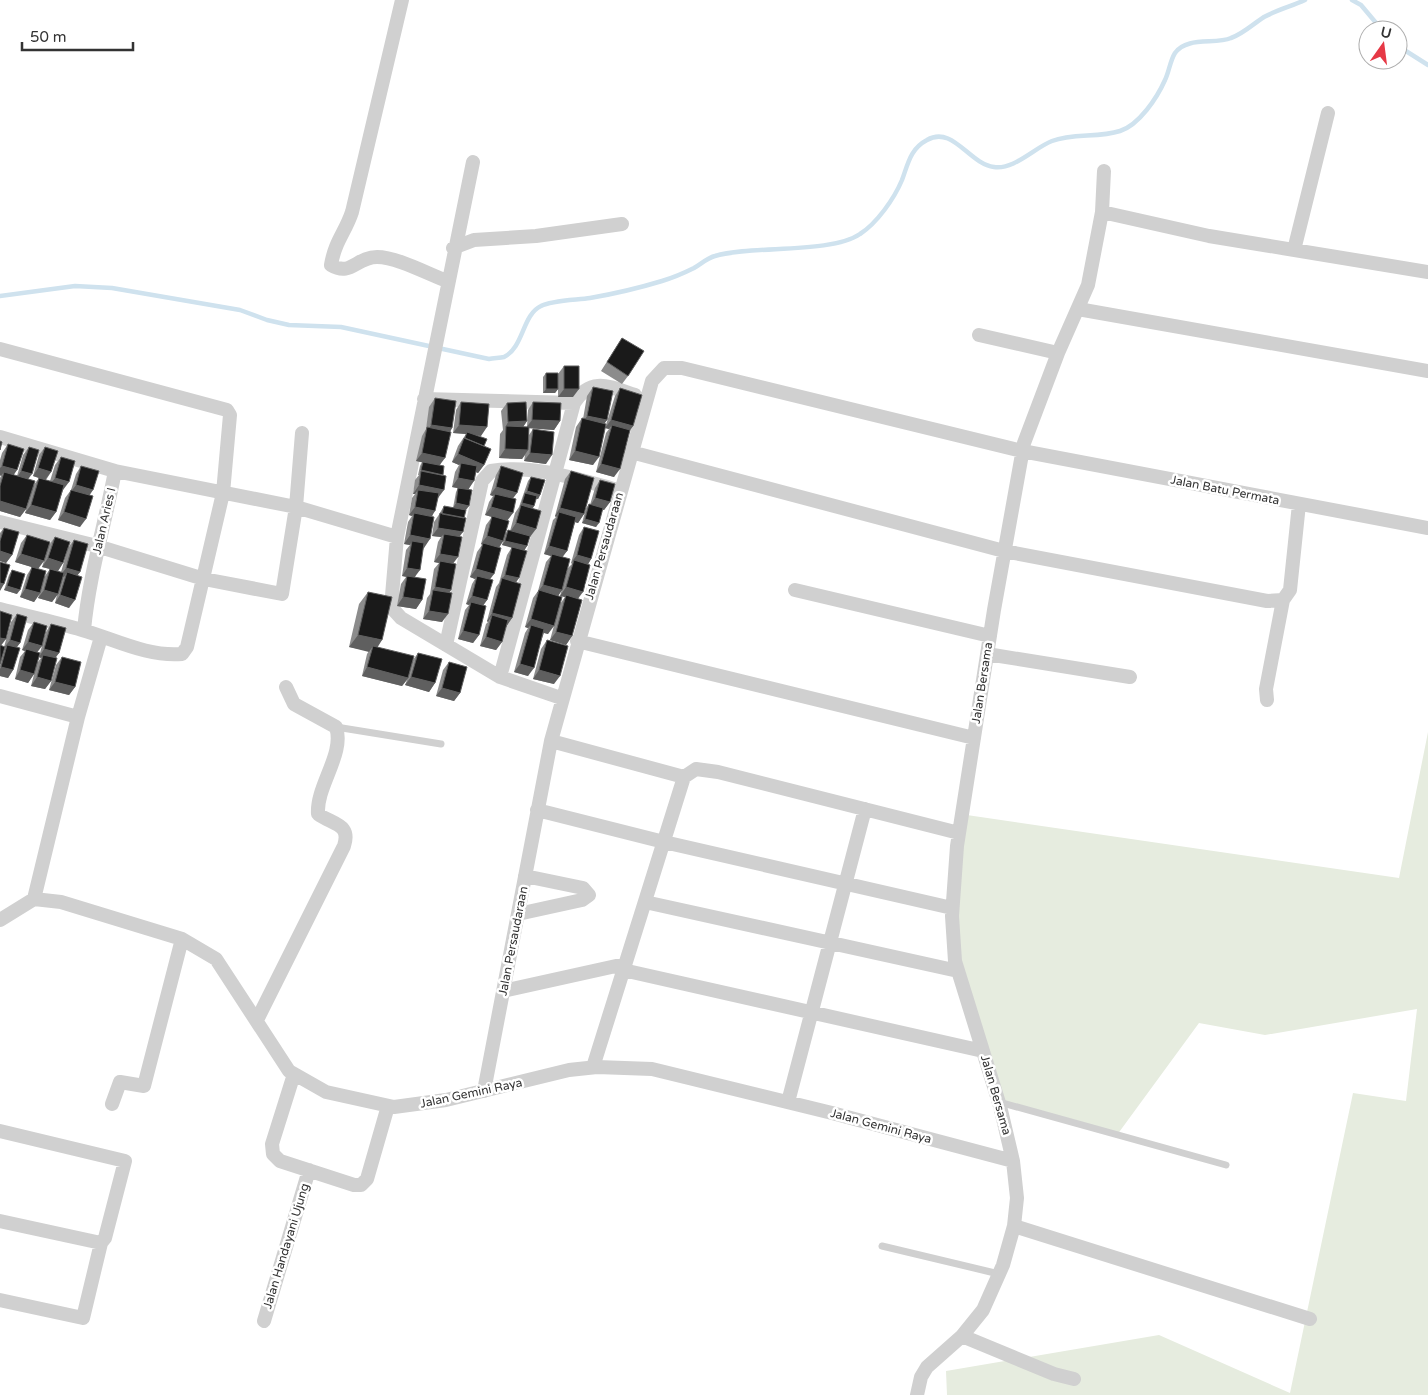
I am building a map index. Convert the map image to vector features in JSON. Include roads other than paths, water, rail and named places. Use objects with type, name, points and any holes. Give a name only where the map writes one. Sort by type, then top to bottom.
[{"type":"street","points":[[402,0],[352,212],[347,225],[337,239],[330,265],[338,270],[346,270],[361,261],[377,257],[397,262],[447,281]]},
{"type":"street","points":[[1294,250],[1328,113]]},
{"type":"street","points":[[473,162],[447,281],[397,536],[391,607],[401,618],[500,677],[561,698]]},
{"type":"street","name":"Jalan Bersama","points":[[917,1395],[921,1377],[927,1367],[962,1336],[982,1310],[999,1274],[1014,1226],[1017,1198],[1013,1162],[999,1102],[955,961],[952,908],[959,833],[986,654],[1022,451],[1058,353],[1088,285],[1102,212],[1104,171]]},
{"type":"street","points":[[1102,212],[1178,230],[1428,272]]},
{"type":"street","points":[[454,248],[474,240],[536,236],[622,224]]},
{"type":"street","points":[[1078,309],[1428,371]]},
{"type":"street","points":[[980,335],[1058,353]]},
{"type":"street","points":[[0,349],[228,410],[230,415],[223,492],[187,647],[182,654],[169,655],[147,651],[84,630],[0,609]]},
{"type":"street","name":"Jalan Persaudaraan","points":[[484,1091],[537,810],[561,698],[652,381],[664,368],[682,368],[1022,451]]},
{"type":"street","points":[[500,677],[574,403],[581,392],[593,386],[604,385],[647,398]]},
{"type":"street","points":[[424,399],[574,403]]},
{"type":"street","points":[[0,522],[97,546],[204,579],[283,594],[296,507],[302,433]]},
{"type":"street","name":"Jalan Aries I","points":[[0,437],[115,471],[107,513],[97,546],[84,630]]},
{"type":"street","name":"Jalan Batu Permata","points":[[1022,451],[1428,528]]},
{"type":"street","points":[[632,452],[1004,551],[1267,601],[1283,600]]},
{"type":"street","points":[[446,645],[482,481],[490,471],[506,469],[555,473],[620,491]]},
{"type":"street","points":[[115,471],[296,507],[397,536]]},
{"type":"street","points":[[1268,700],[1266,689],[1283,600],[1290,590],[1299,504]]},
{"type":"street","points":[[795,590],[990,636]]},
{"type":"street","points":[[0,920],[34,899],[78,717],[101,637]]},
{"type":"street","points":[[578,641],[974,738]]},
{"type":"street","points":[[986,654],[1130,677]]},
{"type":"street","points":[[257,1020],[347,836],[344,829],[318,814],[318,800],[337,747],[339,734],[336,727],[294,704],[286,687]]},
{"type":"street","points":[[0,696],[78,717]]},
{"type":"street","points":[[551,742],[684,777]]},
{"type":"street","points":[[593,1067],[684,777],[692,770],[700,769],[959,833]]},
{"type":"street","points":[[788,1102],[865,809]]},
{"type":"street","points":[[537,810],[664,842],[952,908]]},
{"type":"street","points":[[518,914],[586,899],[589,894],[583,888],[525,876]]},
{"type":"street","name":"Jalan Gemini Raya","points":[[34,899],[61,902],[182,939],[216,959],[289,1071],[326,1092],[394,1107],[446,1100],[569,1070],[593,1067],[652,1069],[788,1102],[1013,1162]]},
{"type":"street","points":[[645,902],[958,971]]},
{"type":"street","points":[[112,1104],[120,1082],[144,1086],[182,939]]},
{"type":"street","points":[[503,991],[624,967],[983,1051]]},
{"type":"street","points":[[294,1074],[271,1149],[275,1158],[309,1170],[354,1185],[365,1183],[388,1106]]},
{"type":"street","points":[[0,1131],[125,1161],[105,1238],[101,1243],[83,1318],[0,1300]]},
{"type":"street","name":"Jalan Handayani Ujung","points":[[264,1321],[309,1170]]},
{"type":"street","points":[[0,1221],[101,1243]]},
{"type":"street","points":[[1014,1226],[1310,1319]]},
{"type":"street","points":[[962,1336],[1054,1374],[1074,1379]]},
{"type":"lane","points":[[336,727],[441,744]]},
{"type":"lane","points":[[999,1102],[1226,1165]]},
{"type":"lane","points":[[882,1246],[999,1274]]},
{"type":"waterway","points":[[0,296],[75,286],[112,288],[240,310],[267,320],[289,325],[341,327],[489,359],[504,357],[516,346],[530,316],[535,310],[546,304],[585,299],[653,284],[686,272],[715,256],[749,251],[811,247],[847,240],[860,234],[873,224],[890,203],[899,187],[913,152],[927,140],[945,137],[985,164],[1001,167],[1016,162],[1052,141],[1068,137],[1112,133],[1127,128],[1147,110],[1157,95],[1165,80],[1173,56],[1180,48],[1187,44],[1231,38],[1264,17],[1305,0]]},
{"type":"waterway","points":[[1352,0],[1361,5],[1374,20]]},
{"type":"waterway","points":[[1408,52],[1428,65]]}]
